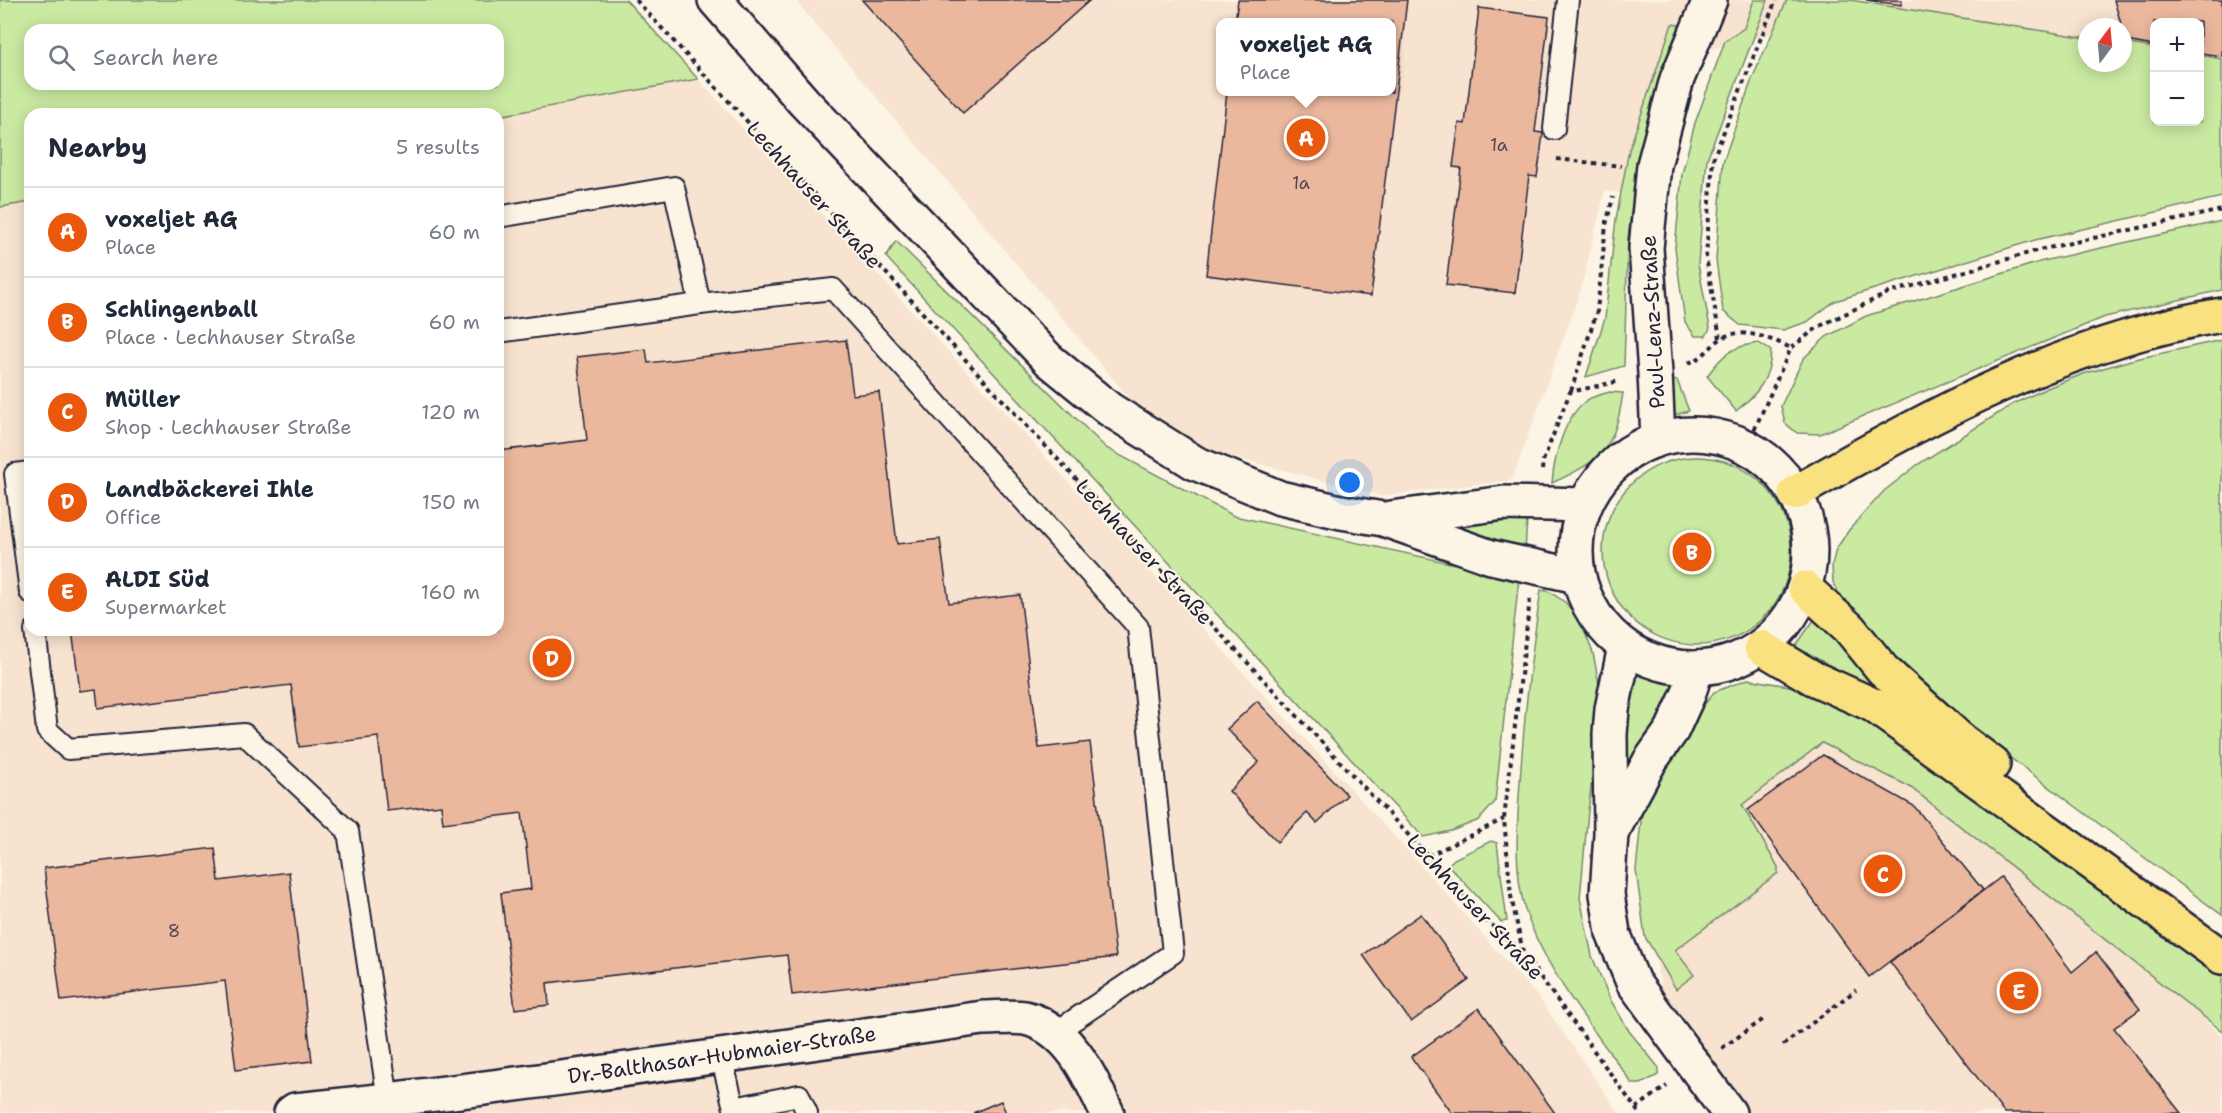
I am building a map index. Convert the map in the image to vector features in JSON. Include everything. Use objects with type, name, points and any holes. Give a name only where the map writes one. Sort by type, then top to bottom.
[{"type":"main road","points":[[715,0],[804,102],[1049,360],[1109,409],[1195,463],[1280,498],[1383,519],[1491,557],[1577,576]]},
{"type":"main road","name":"Paul-Lenz-Straße","points":[[1658,439],[1646,248],[1654,165],[1677,79],[1710,0]]},
{"type":"main road","points":[[1795,493],[1947,409],[2041,367],[2123,339],[2222,315]]},
{"type":"main road","points":[[1684,434],[1711,435],[1747,446],[1767,459],[1782,474],[1795,493],[1805,516],[1810,540],[1810,565],[1805,588],[1784,625],[1761,647],[1739,659],[1718,665],[1697,668],[1679,667],[1651,660],[1625,647],[1611,636],[1591,609],[1577,576],[1575,545],[1586,505],[1604,474],[1638,447],[1658,439],[1684,434]]},
{"type":"main road","points":[[1383,519],[1504,503],[1586,505]]},
{"type":"main road","points":[[1805,588],[1849,628],[1883,670],[1961,741],[2222,932]]},
{"type":"main road","points":[[1625,647],[1612,709],[1610,734],[1611,834],[1607,894],[1613,933],[1633,982],[1729,1113]]},
{"type":"main road","points":[[1761,647],[1813,678],[1872,705],[2222,957]]},
{"type":"main road","points":[[1611,834],[1650,760],[1672,730],[1697,668]]},
{"type":"main road","name":"Dr.-Balthasar-Hubmaier-Straße","points":[[291,1113],[296,1110],[721,1056],[983,1018],[1025,1018],[1056,1032],[1088,1073],[1107,1113]]},
{"type":"lane","points":[[1554,129],[1568,0]]},
{"type":"lane","points":[[504,216],[674,187],[700,304]]},
{"type":"lane","points":[[504,331],[700,304],[833,289],[1138,627],[1173,953],[1056,1032]]},
{"type":"lane","points":[[24,473],[15,474],[24,545]]},
{"type":"lane","points":[[36,636],[47,730],[68,749],[244,734],[348,831],[388,1100]]},
{"type":"lane","points":[[721,1056],[734,1108],[799,1095],[807,1113]]},
{"type":"path","name":"Lechhauser Straße","points":[[636,0],[996,393],[1486,920],[1523,953],[1639,1113]]},
{"type":"path","points":[[1720,338],[1706,257],[1713,159],[1776,0]]},
{"type":"path","points":[[1551,159],[1622,166]]},
{"type":"path","points":[[1747,446],[1791,348],[1818,327],[1888,293],[2043,249],[2222,210]]},
{"type":"path","points":[[1540,505],[1543,461],[1570,392],[1655,373],[1699,360],[1720,338],[1744,333],[1771,339],[1791,348]]},
{"type":"path","points":[[1523,953],[1511,896],[1504,819],[1533,566]]},
{"type":"path","points":[[1428,856],[1504,819]]},
{"type":"path","points":[[1783,1045],[1856,990]]},
{"type":"shaded area","points":[[795,0],[2222,0],[2222,87],[2204,82],[2204,18],[2150,18],[2150,70],[2132,65],[2132,18],[2078,18],[2078,59],[1770,34],[1665,61],[1629,194],[1605,191],[1580,292],[1512,480],[1381,496],[1215,452],[1139,410]]},
{"type":"shaded area","points":[[698,79],[1416,860],[1539,998],[1619,1113],[0,1113],[0,207],[24,203],[24,636],[504,636],[504,115]]},
{"type":"shaded area","points":[[1837,725],[2167,981],[2222,1037],[2222,1113],[1749,1113],[1664,1002],[1650,929],[1644,868]]},
{"type":"green space","points":[[0,0],[626,0],[698,79],[504,115],[504,108],[24,108],[24,203],[0,207]]},
{"type":"green space","points":[[1754,0],[1768,0],[1707,159],[1698,264],[1710,328],[1706,336],[1695,336],[1685,322],[1675,248],[1682,174],[1695,123],[1725,41],[1744,28]]},
{"type":"green space","points":[[1787,0],[1850,0],[2078,37],[2078,72],[2132,72],[2132,44],[2150,47],[2150,126],[2204,126],[2204,56],[2222,59],[2222,197],[2035,240],[1835,301],[1807,322],[1783,330],[1740,325],[1723,311],[1716,260],[1723,162],[1752,79]]},
{"type":"green space","points":[[1672,24],[1679,25],[1680,36],[1637,172],[1628,238],[1624,366],[1586,377],[1605,318],[1616,219],[1629,150]]},
{"type":"green space","points":[[2222,221],[2222,290],[2105,317],[1820,434],[1797,433],[1785,423],[1781,406],[1803,359],[1826,337],[1866,316],[2043,261]]},
{"type":"green space","points":[[896,241],[1106,448],[1234,516],[1519,578],[1495,802],[1479,820],[1451,831],[1423,837],[886,257]]},
{"type":"green space","points":[[2222,340],[2222,915],[1970,728],[1867,633],[1841,599],[1833,582],[1832,565],[1836,549],[1849,530],[1884,491],[1917,465],[2013,404],[2083,374],[2131,360]]},
{"type":"green space","points":[[1759,343],[1771,351],[1768,370],[1761,386],[1736,411],[1707,376],[1729,352],[1742,346]]},
{"type":"green space","points":[[1677,380],[1689,411],[1651,421],[1650,386]]},
{"type":"green space","points":[[1610,392],[1623,393],[1616,427],[1610,440],[1594,459],[1552,483],[1558,450],[1572,416],[1587,400]]},
{"type":"green space","points":[[1706,457],[1733,464],[1764,484],[1784,515],[1790,533],[1790,569],[1784,587],[1764,618],[1733,638],[1715,644],[1688,645],[1653,634],[1637,624],[1624,611],[1610,587],[1604,569],[1603,542],[1614,507],[1624,491],[1637,478],[1661,464],[1679,458]]},
{"type":"green space","points":[[1527,519],[1525,552],[1450,526]]},
{"type":"green space","points":[[1541,590],[1550,592],[1566,603],[1582,625],[1593,653],[1600,689],[1598,735],[1580,898],[1592,956],[1610,999],[1629,1031],[1659,1068],[1658,1075],[1641,1084],[1632,1084],[1561,983],[1538,942],[1523,903],[1518,865],[1518,805],[1527,701]]},
{"type":"green space","points":[[1816,617],[1888,687],[1883,694],[1795,647]]},
{"type":"green space","points":[[1636,673],[1679,686],[1626,784],[1619,782]]},
{"type":"green space","points":[[1748,679],[1799,688],[1875,722],[2222,973],[2222,1031],[1910,787],[1822,743],[1742,805],[1778,867],[1778,873],[1675,950],[1694,975],[1676,989],[1645,937],[1636,870],[1642,812],[1673,746],[1714,692]]},
{"type":"green space","points":[[1491,841],[1497,843],[1507,921],[1501,922],[1448,865],[1454,859]]},
{"type":"building","points":[[862,0],[1090,0],[963,113]]},
{"type":"building","points":[[1238,0],[1407,0],[1396,90],[1396,18],[1236,18]]},
{"type":"building","points":[[1866,0],[1902,0],[1901,5]]},
{"type":"building","points":[[2114,0],[2222,0],[2222,56],[2204,54],[2204,18],[2150,18],[2150,45],[2132,42],[2132,18],[2119,18]]},
{"type":"building","points":[[1479,8],[1549,17],[1535,132],[1543,133],[1537,177],[1529,176],[1515,293],[1446,285],[1461,168],[1453,167],[1459,123],[1465,124]]},
{"type":"building","points":[[1227,96],[1395,96],[1371,296],[1206,275]]},
{"type":"building","points":[[846,340],[853,395],[879,392],[897,544],[940,539],[949,603],[1020,595],[1039,748],[1090,742],[1116,957],[792,995],[787,955],[547,983],[549,1005],[515,1009],[501,893],[531,889],[522,813],[443,823],[441,805],[387,811],[378,737],[299,747],[291,685],[98,708],[96,689],[80,691],[73,636],[504,636],[504,450],[587,440],[577,357],[646,349],[648,363]]},
{"type":"building","points":[[1257,701],[1347,795],[1317,823],[1307,813],[1277,842],[1229,791],[1259,762],[1227,729]]},
{"type":"building","points":[[1823,755],[1914,806],[1983,890],[1869,977],[1748,810]]},
{"type":"building","points":[[215,848],[219,881],[289,872],[312,1061],[236,1070],[225,981],[61,1001],[44,868]]},
{"type":"building","points":[[2001,877],[2072,972],[2096,952],[2140,1009],[2114,1028],[2181,1113],[2004,1113],[1890,962]]},
{"type":"building","points":[[1421,914],[1469,980],[1411,1022],[1363,955]]},
{"type":"building","points":[[1479,1008],[1555,1113],[1452,1113],[1411,1057]]},
{"type":"building","points":[[1001,1101],[1006,1113],[973,1113]]},
{"type":"place","name":"voxeljet AG","points":[[1306,138]]},
{"type":"place","name":"Schlingenball","points":[[1692,552]]},
{"type":"place","name":"Landbäckerei Ihle","points":[[552,658]]},
{"type":"place","name":"Müller","points":[[1883,874]]},
{"type":"place","name":"ALDI Süd","points":[[2019,991]]}]
